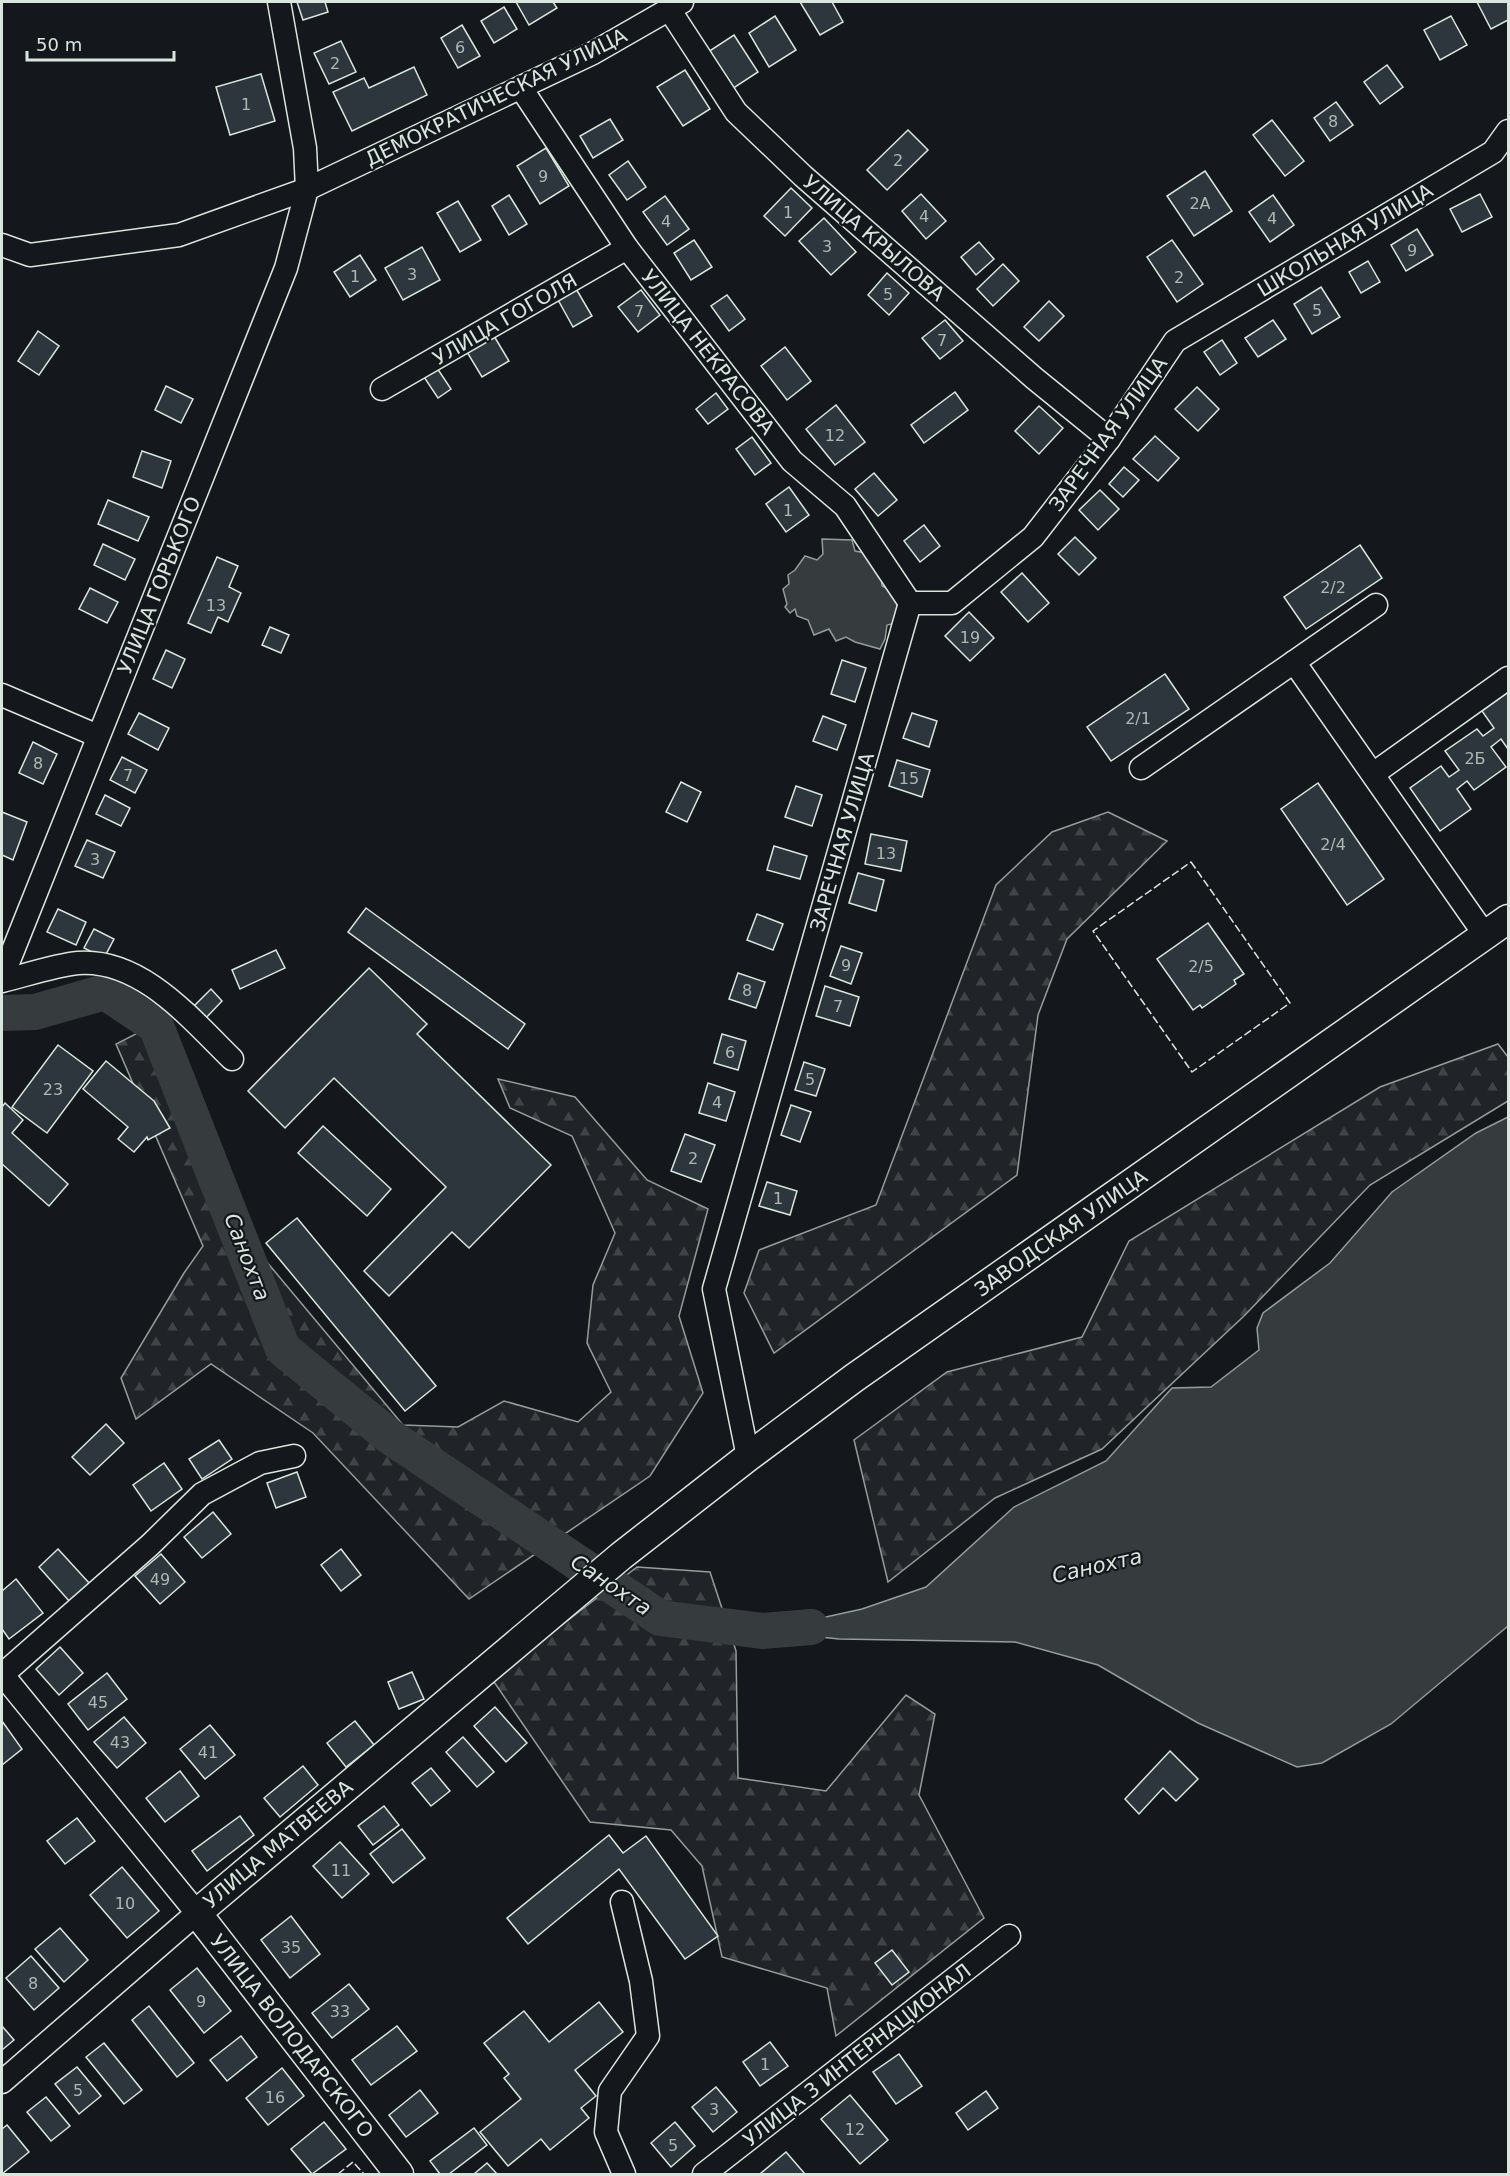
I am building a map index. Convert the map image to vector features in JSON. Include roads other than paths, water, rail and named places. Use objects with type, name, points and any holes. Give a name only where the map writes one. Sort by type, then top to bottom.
[{"type":"main road","name":"ЗАВОДСКАЯ УЛИЦА","points":[[621,1556],[873,1364],[1509,919]]},
{"type":"main road","name":"УЛИЦА МАТВЕЕВА","points":[[197,1913],[621,1556]]},
{"type":"main road","name":"УЛИЦА ВОЛОДАРСКОГО","points":[[197,1913],[389,2171]]},
{"type":"street","name":"УЛИЦА ГОРЬКОГО","points":[[2,980],[286,268],[307,189],[305,148],[279,2]]},
{"type":"street","name":"ДЕМОКРАТИЧЕСКАЯ УЛИЦА","points":[[2,245],[30,255],[179,235],[307,189],[593,53],[676,5]]},
{"type":"street","name":"УЛИЦА КРЫЛОВА","points":[[676,5],[735,112],[821,192],[1035,378],[1109,439]]},
{"type":"street","name":"УЛИЦА НЕКРАСОВА","points":[[521,88],[627,248],[792,461],[845,506],[910,603]]},
{"type":"street","name":"ШКОЛЬНАЯ УЛИЦА","points":[[1175,341],[1493,152],[1509,131]]},
{"type":"street","name":"УЛИЦА ГОГОЛЯ","points":[[382,389],[627,248]]},
{"type":"street","name":"ЗАРЕЧНАЯ УЛИЦА","points":[[748,1457],[714,1289],[910,603],[952,603],[1033,537],[1109,439],[1175,341]]},
{"type":"street","points":[[1141,768],[1376,605]]},
{"type":"street","points":[[1294,662],[1485,935]]},
{"type":"street","points":[[1373,774],[1509,678]]},
{"type":"street","points":[[2,695],[99,736]]},
{"type":"street","points":[[2,980],[78,963],[114,967],[165,994],[232,1059]]},
{"type":"street","points":[[2,1674],[150,1545],[202,1494],[260,1463],[294,1456]]},
{"type":"street","name":"УЛИЦА ВОЛОДАРСКОГО","points":[[2,1674],[197,1913]]},
{"type":"street","points":[[622,1902],[641,1981],[648,2036],[610,2091],[606,2132],[624,2175]]},
{"type":"street","name":"УЛИЦА МАТВЕЕВА","points":[[2,2082],[197,1913]]},
{"type":"street","name":"УЛИЦА 3 ИНТЕРНАЦИОНАЛ","points":[[704,2175],[1009,1936]]},
{"type":"water","points":[[822,539],[852,540],[855,551],[866,553],[881,575],[882,586],[893,591],[901,599],[896,623],[887,625],[885,639],[880,649],[846,637],[836,641],[829,629],[814,635],[808,620],[797,616],[795,609],[790,613],[785,607],[787,604],[783,589],[789,584],[788,575],[795,570],[805,556],[817,560],[823,554]]},
{"type":"water","points":[[1508,1117],[1508,1626],[1391,1724],[1322,1763],[1297,1767],[1198,1723],[1098,1665],[1015,1642],[839,1639],[762,1631],[862,1609],[926,1587],[1014,1507],[1106,1461],[1172,1388],[1211,1387],[1259,1350],[1257,1328],[1263,1313],[1330,1263],[1392,1192],[1476,1133]]},
{"type":"waterway","name":"Санохта","points":[[2,1013],[35,1012],[105,992],[156,1026],[283,1349],[389,1436],[660,1618],[762,1631],[811,1627]]}]
